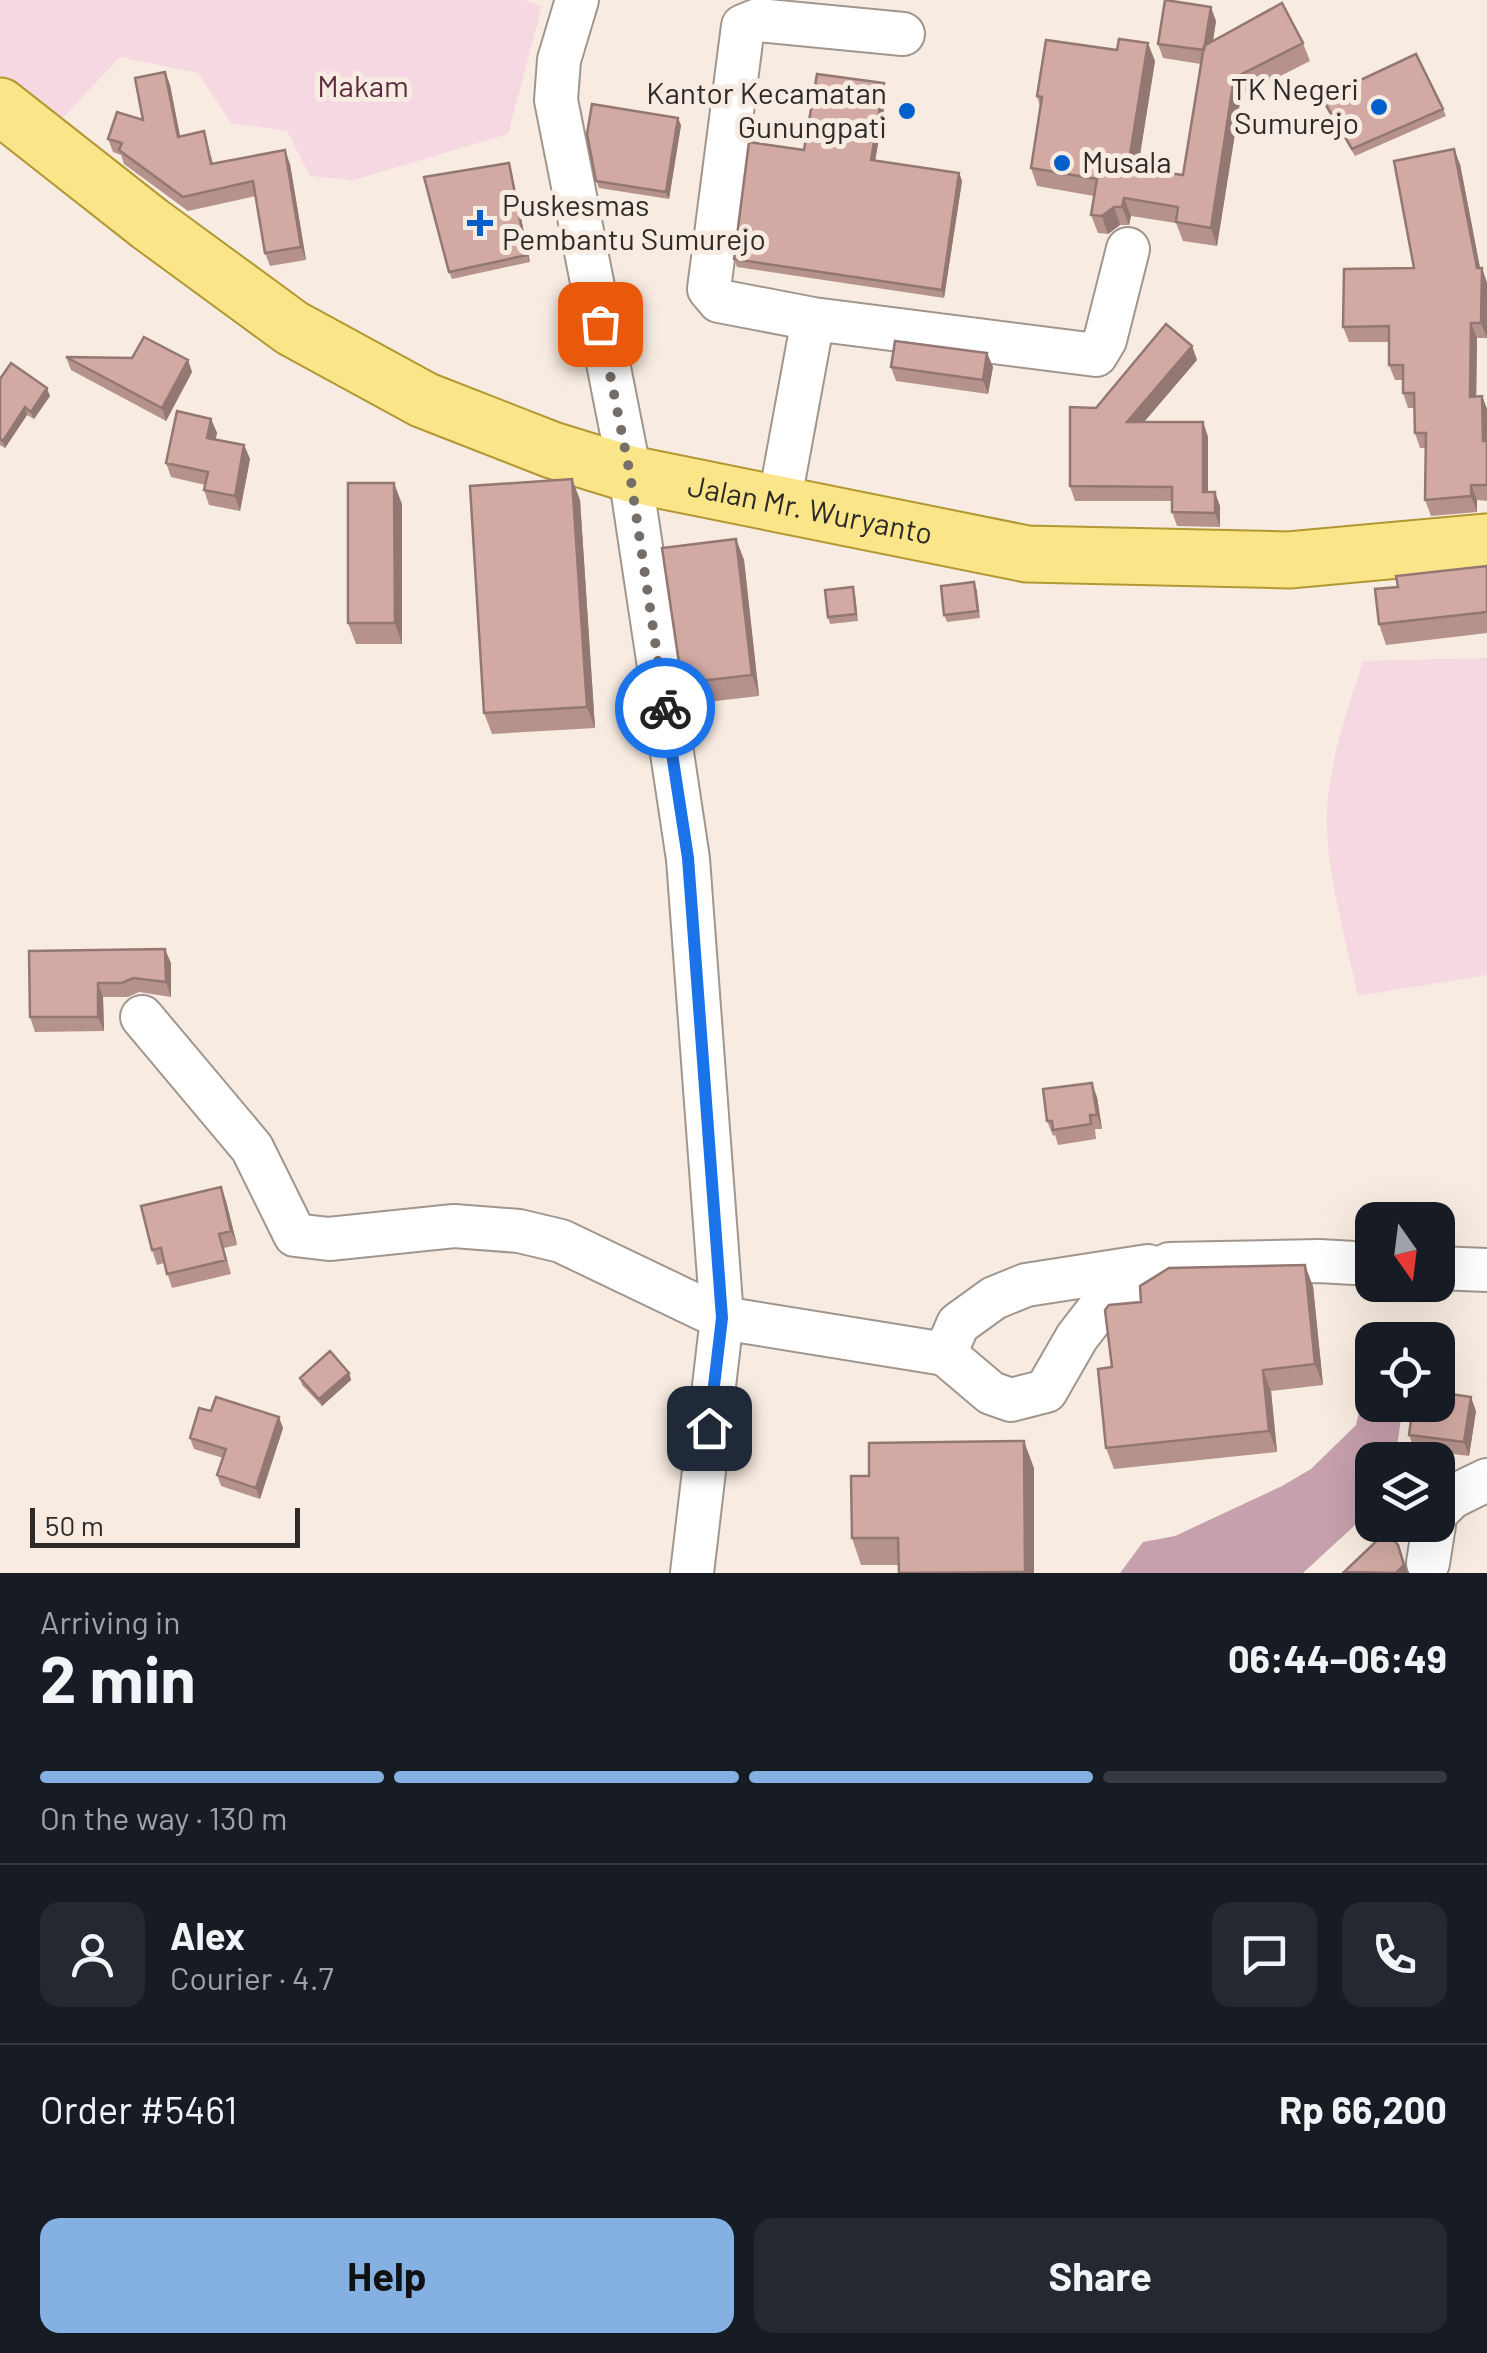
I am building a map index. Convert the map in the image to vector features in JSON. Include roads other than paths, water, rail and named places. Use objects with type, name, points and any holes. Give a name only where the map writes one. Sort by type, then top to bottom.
[{"type":"main road","name":"Jalan Mr. Wuryanto","points":[[0,106],[150,224],[292,328],[424,400],[552,450],[630,474],[1028,554],[1289,560],[1487,542]]},
{"type":"street","points":[[577,0],[559,60],[556,100],[630,474],[688,858],[722,1318],[692,1573]]},
{"type":"street","points":[[903,34],[758,20],[743,26],[709,289],[718,302],[813,319],[1096,355],[1105,340],[1128,249]]},
{"type":"street","points":[[779,504],[813,319]]},
{"type":"street","points":[[142,1018],[252,1148],[295,1235],[328,1239],[454,1226],[519,1231],[561,1241],[722,1318],[945,1354],[991,1393],[1011,1400],[1046,1391],[1100,1306],[1169,1264]]},
{"type":"street","points":[[945,1354],[958,1324],[994,1298],[1046,1281],[1169,1264],[1355,1263]]},
{"type":"street","points":[[1455,1269],[1487,1270]]},
{"type":"street","points":[[1455,1496],[1487,1480]]},
{"type":"place","name":"TK Negeri Sumurejo","points":[[1379,107]]},
{"type":"place","name":"Kantor Kecamatan Gunungpati","points":[[907,111]]},
{"type":"place","name":"Musala","points":[[1062,163]]},
{"type":"place","name":"Puskesmas Pembantu Sumurejo","points":[[480,223]]},
{"type":"park label","name":"Makam","points":[[363,87]]}]
